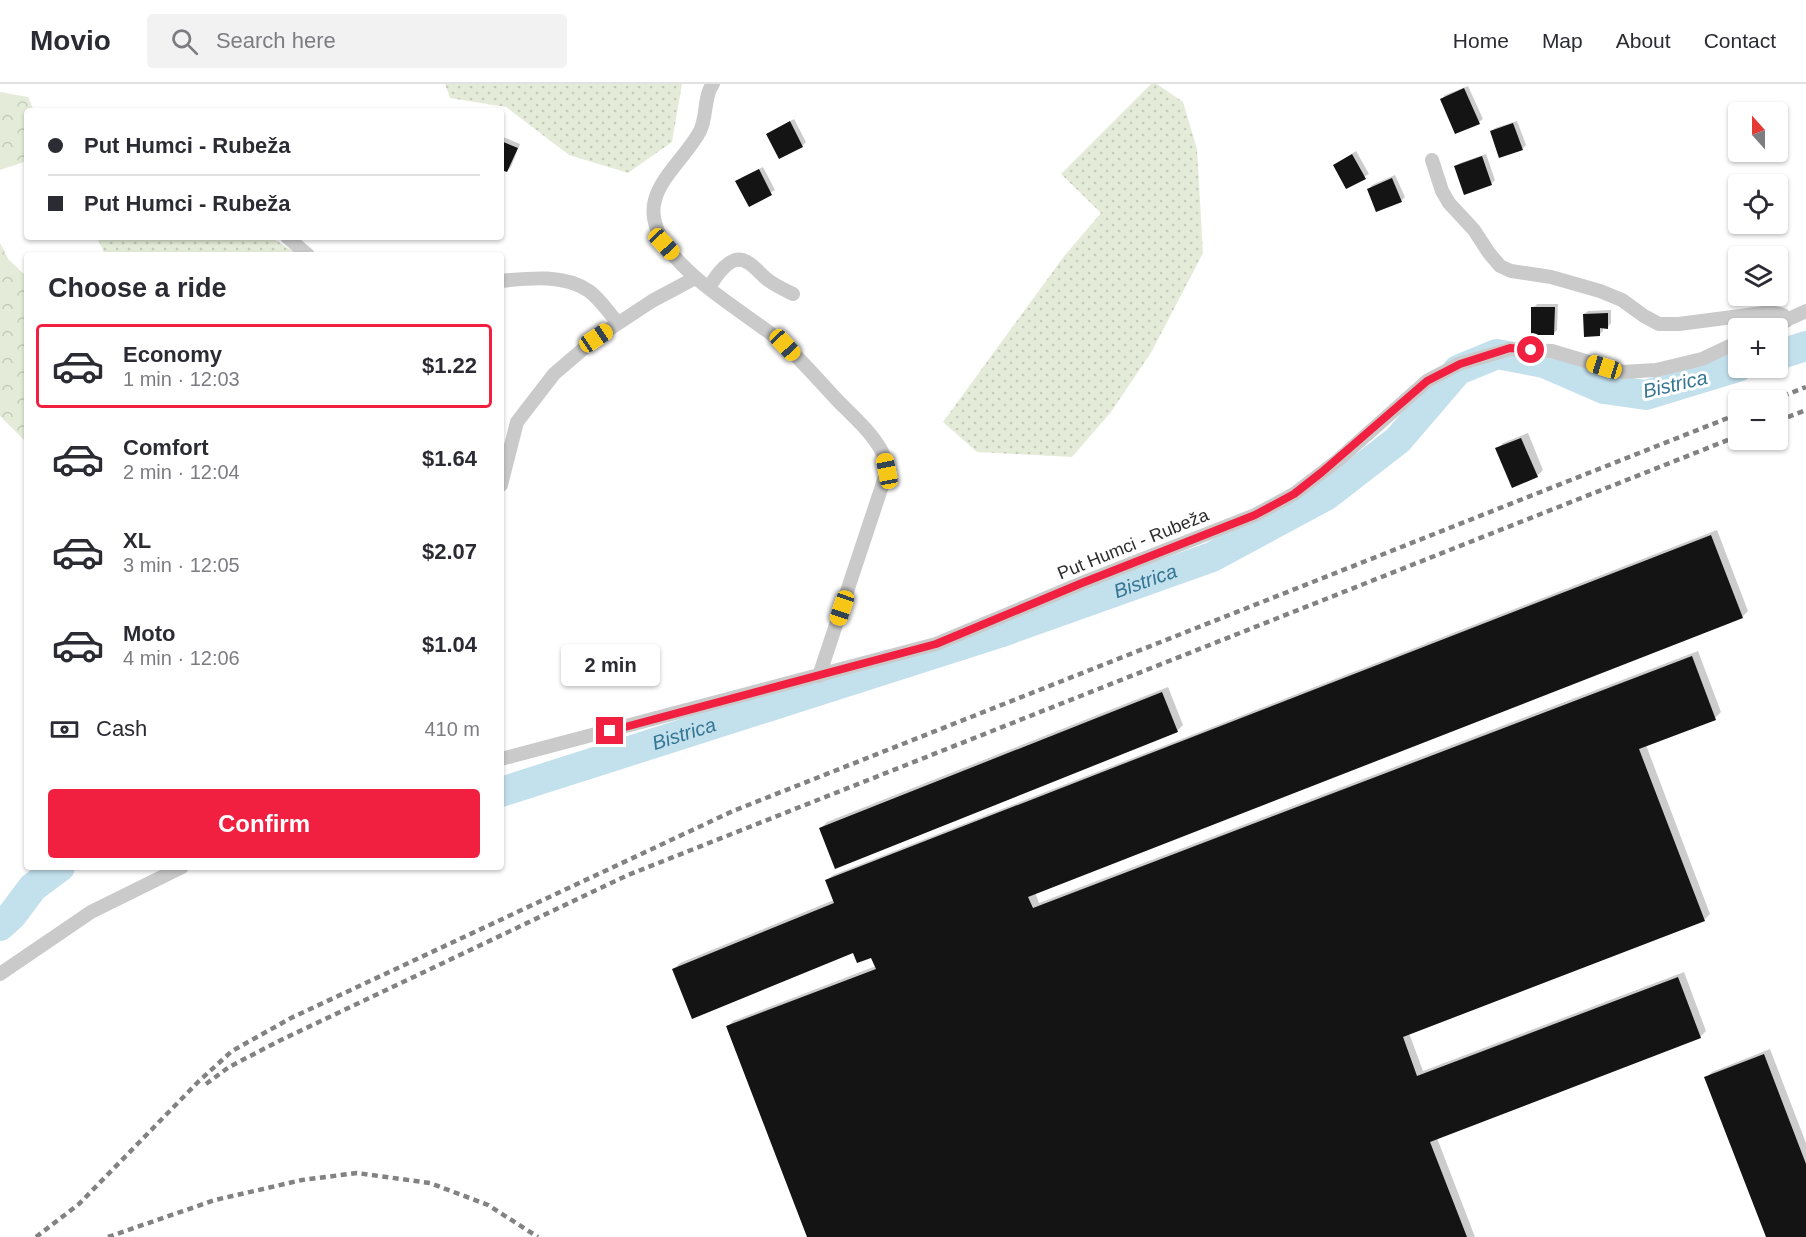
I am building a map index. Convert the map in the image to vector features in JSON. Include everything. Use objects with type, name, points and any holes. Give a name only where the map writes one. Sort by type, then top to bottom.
[{"type":"street","points":[[713,84],[709,88],[706,111],[700,130],[654,201],[657,231],[664,244],[695,278],[785,345],[867,431],[885,458],[887,471],[819,676]]},
{"type":"street","points":[[1432,160],[1442,191],[1449,203],[1474,230],[1489,254],[1500,266],[1600,291],[1622,300],[1659,324],[1679,324],[1771,312],[1783,315],[1784,318]]},
{"type":"street","points":[[290,240],[304,252]]},
{"type":"street","points":[[709,288],[723,269],[732,261],[739,259],[747,261],[768,280],[793,294]]},
{"type":"street","points":[[504,281],[531,278],[564,280],[590,291],[618,323]]},
{"type":"street","points":[[504,472],[517,422],[554,374],[596,338],[618,323],[652,301],[695,278]]},
{"type":"street","points":[[1788,320],[1806,311]]},
{"type":"street","name":"Put Humci - Rubeža","points":[[504,758],[936,644],[1082,583],[1255,515],[1294,494],[1337,461],[1427,381],[1460,364],[1510,348],[1552,351],[1622,372],[1656,370],[1702,359],[1728,347]]},
{"type":"street","points":[[0,974],[91,912],[176,870]]},
{"type":"green space","points":[[445,84],[682,84],[672,142],[628,173],[569,155],[506,107],[450,98]]},
{"type":"green space","points":[[1151,84],[1157,84],[1183,102],[1197,149],[1203,253],[1152,351],[1111,412],[1072,457],[977,452],[943,422],[1065,255],[1101,213],[1061,174]]},
{"type":"green space","points":[[0,92],[28,97],[33,108],[24,108],[24,162],[0,170]]},
{"type":"green space","points":[[98,240],[276,240],[294,252],[104,252]]},
{"type":"green space","points":[[0,243],[9,260],[24,274],[24,440],[0,416]]},
{"type":"building","points":[[1464,88],[1480,124],[1455,134],[1440,99]]},
{"type":"building","points":[[790,121],[803,147],[779,159],[766,134]]},
{"type":"building","points":[[1513,123],[1523,150],[1499,158],[1490,131]]},
{"type":"building","points":[[504,142],[518,148],[507,172],[504,171]]},
{"type":"building","points":[[1352,154],[1366,179],[1346,189],[1333,165]]},
{"type":"building","points":[[1482,156],[1492,185],[1464,195],[1454,166]]},
{"type":"building","points":[[759,169],[772,195],[749,207],[735,181]]},
{"type":"building","points":[[1392,178],[1402,202],[1376,212],[1367,189]]},
{"type":"building","points":[[1531,307],[1555,307],[1554,335],[1531,335]]},
{"type":"building","points":[[1608,313],[1608,329],[1600,328],[1600,336],[1584,337],[1583,314]]},
{"type":"building","points":[[1521,438],[1538,477],[1512,488],[1495,448]]},
{"type":"building","points":[[1711,535],[1743,618],[1028,897],[1033,908],[1692,656],[1716,720],[1639,749],[1705,921],[1403,1037],[1417,1076],[1678,977],[1701,1038],[1430,1142],[1467,1237],[807,1237],[726,1026],[876,969],[871,958],[857,963],[853,953],[692,1019],[672,969],[834,903],[825,880]]},
{"type":"building","points":[[1162,692],[1178,732],[835,869],[819,828]]},
{"type":"building","points":[[1764,1054],[1806,1164],[1806,1237],[1766,1237],[1704,1077]]},
{"type":"waterway","name":"Bistrica","points":[[1788,352],[1806,346]]},
{"type":"waterway","name":"Bistrica","points":[[504,791],[999,633],[1212,557],[1327,495],[1398,440],[1458,370],[1497,354],[1544,363],[1604,389],[1646,395],[1728,370]]},
{"type":"waterway","name":"Bistrica","points":[[0,926],[12,915],[33,887],[56,870]]},
{"type":"railway","points":[[1788,394],[1806,387]]},
{"type":"railway","points":[[1788,417],[1806,410]]},
{"type":"railway","points":[[36,1237],[79,1204],[199,1081],[232,1051],[291,1018],[733,811],[1728,418]]},
{"type":"railway","points":[[206,1084],[229,1067],[279,1041],[628,875],[1728,440]]},
{"type":"railway","points":[[108,1237],[215,1200],[302,1180],[357,1173],[430,1183],[488,1205],[538,1237]]},
{"type":"route","points":[[610,731],[936,644],[1082,583],[1255,515],[1294,494],[1337,461],[1427,381],[1460,364],[1510,348],[1531,350]]}]
